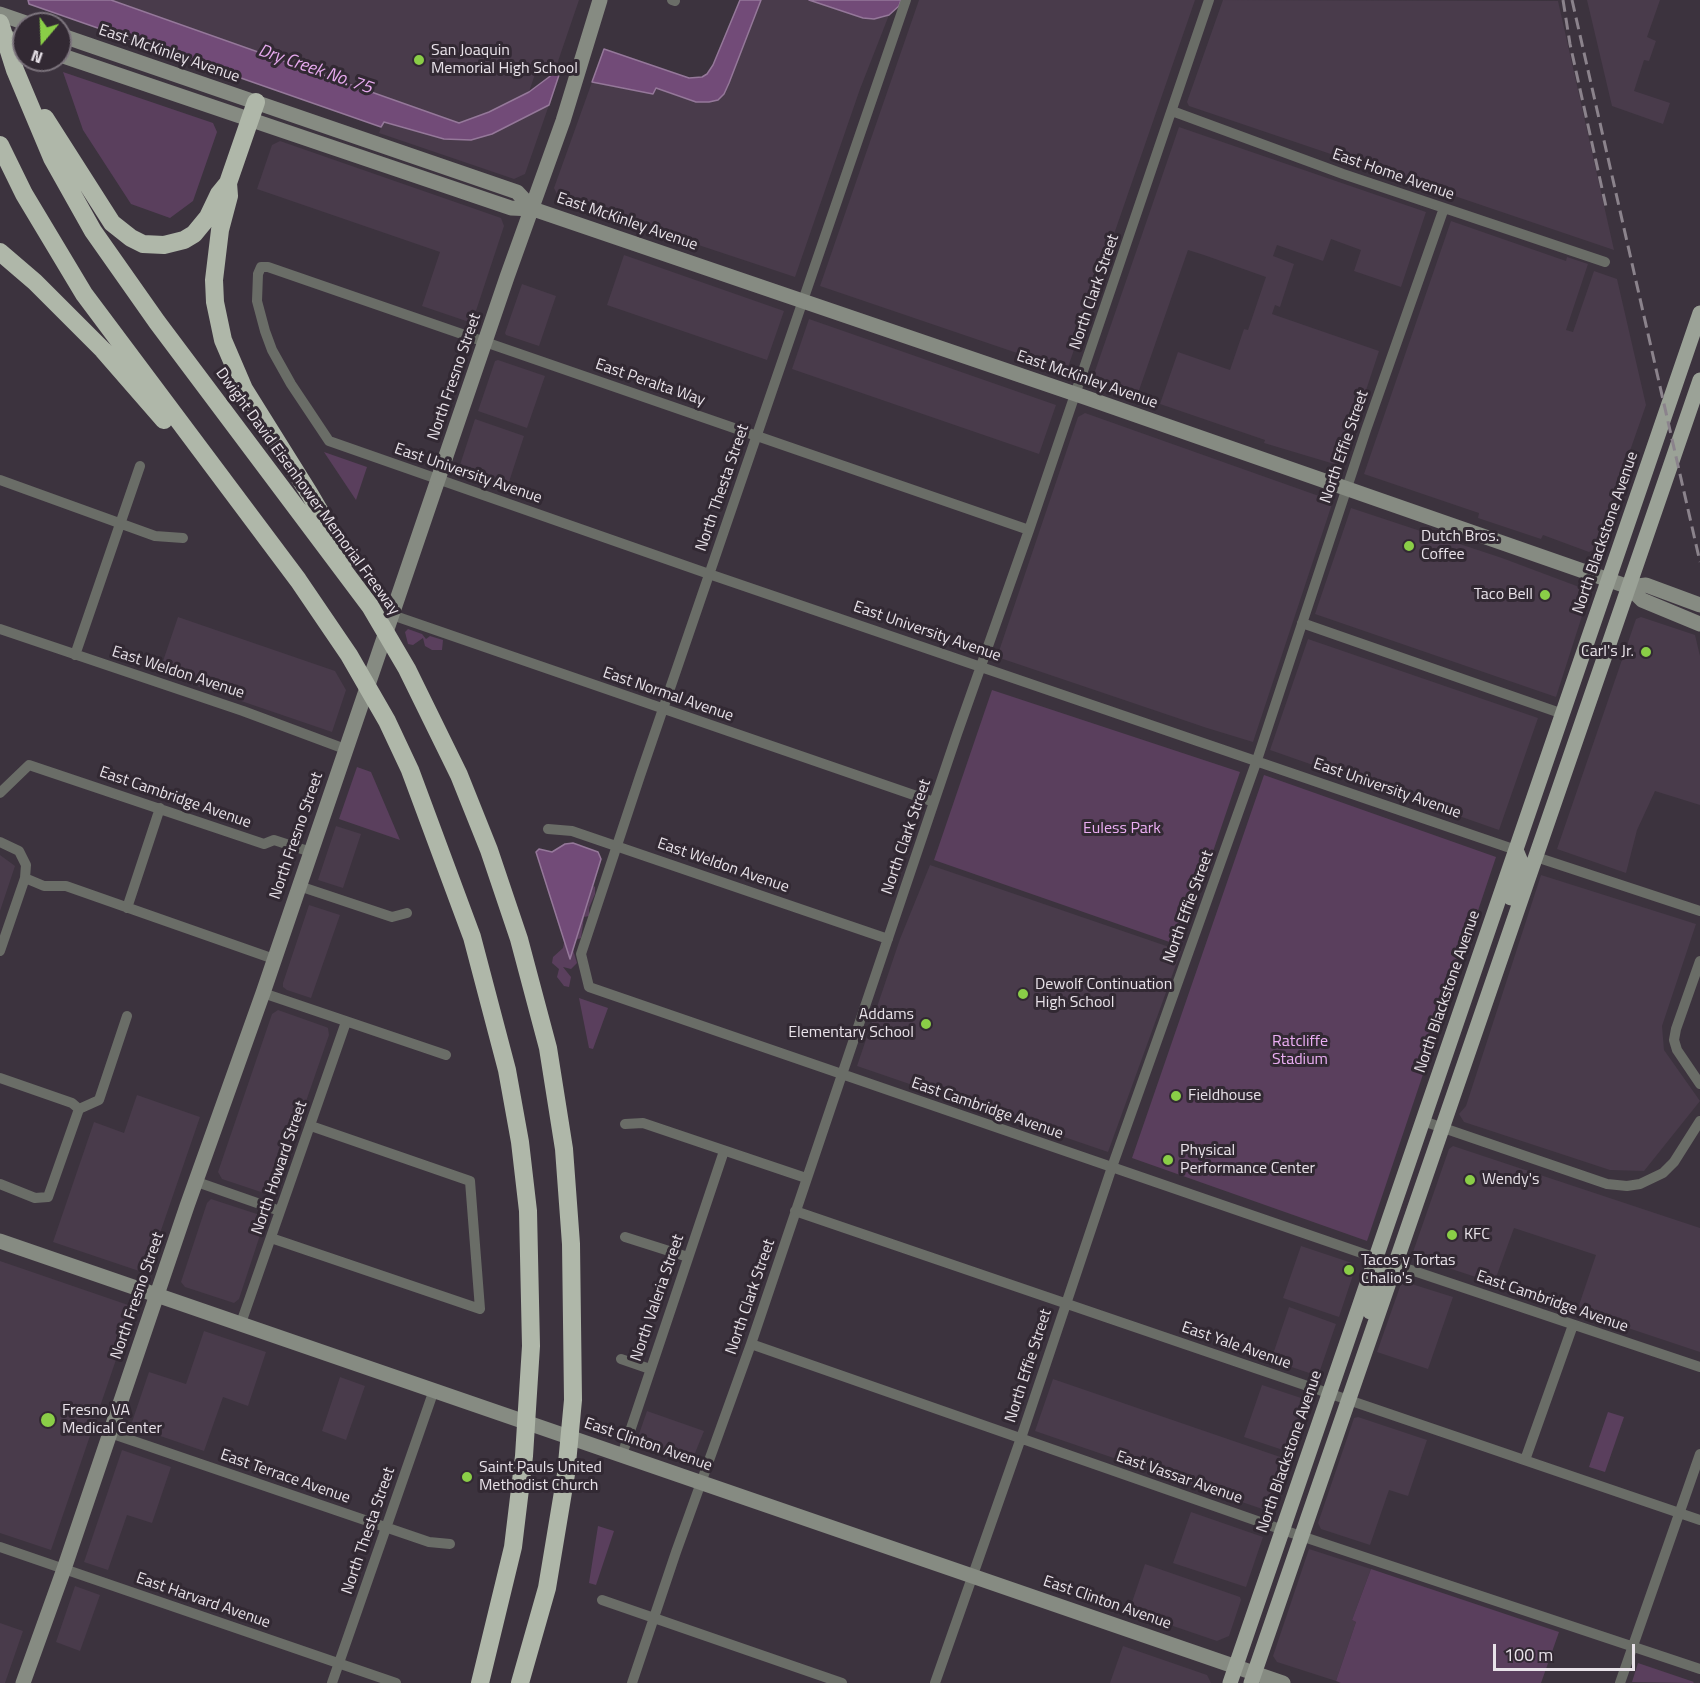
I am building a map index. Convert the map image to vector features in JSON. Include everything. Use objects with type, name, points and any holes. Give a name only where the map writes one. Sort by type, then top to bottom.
[{"type":"highway","name":"Dwight David Eisenhower Memorial Freeway","points":[[0,23],[12,61]]},
{"type":"highway","name":"Dwight David Eisenhower Memorial Freeway","points":[[16,72],[52,158],[93,231],[157,322],[370,606],[407,669],[459,775],[489,850],[519,939],[548,1048],[564,1149],[571,1244],[573,1400],[566,1474],[547,1588],[520,1683]]},
{"type":"highway","points":[[16,72],[112,223],[143,244],[164,245],[184,240],[194,234],[208,217],[219,194],[228,183],[253,111]]},
{"type":"highway","points":[[0,145],[24,194],[84,294],[298,580],[350,655],[387,721],[417,789],[462,906],[485,981],[507,1070],[520,1142],[528,1211],[531,1346],[524,1456],[513,1547],[480,1683]]},
{"type":"highway","points":[[228,183],[229,196],[220,230],[214,280],[215,302],[223,340],[244,389],[341,547],[370,606]]},
{"type":"highway","points":[[0,252],[35,282],[103,350],[298,580]]},
{"type":"main road","name":"North Fresno Street","points":[[23,1683],[533,209],[600,0]]},
{"type":"main road","name":"East McKinley Avenue","points":[[72,40],[511,208],[533,209],[1076,394],[1629,587],[1642,600],[1700,624]]},
{"type":"main road","name":"East McKinley Avenue","points":[[72,58],[253,111]]},
{"type":"main road","name":"North Blackstone Avenue","points":[[1230,1683],[1700,313]]},
{"type":"main road","points":[[1253,1678],[1700,380]]},
{"type":"main road","name":"East McKinley Avenue","points":[[1629,587],[1646,585],[1700,605]]},
{"type":"main road","points":[[1545,830],[1557,768],[1570,728],[1569,720],[1563,714]]},
{"type":"main road","points":[[1536,857],[1530,846],[1544,801],[1553,745]]},
{"type":"main road","points":[[1512,929],[1510,902],[1522,868],[1516,850]]},
{"type":"main road","points":[[1396,1265],[1389,1258],[1389,1251],[1400,1214],[1409,1161]]},
{"type":"main road","name":"East Clinton Avenue","points":[[0,1241],[1235,1666],[1253,1678],[1283,1683]]},
{"type":"main road","points":[[1372,1333],[1368,1320],[1381,1270],[1376,1258]]},
{"type":"street","name":"North Thesta Street","points":[[589,987],[581,954],[616,845],[906,0]]},
{"type":"street","name":"North Clark Street","points":[[632,1683],[751,1344],[1209,0]]},
{"type":"street","name":"East Home Avenue","points":[[1172,111],[1343,174],[1605,262]]},
{"type":"street","name":"North Effie Street","points":[[935,1683],[1021,1438],[1112,1167],[1257,760],[1444,208]]},
{"type":"street","name":"East Peralta Way","points":[[329,441],[291,384],[264,331],[257,301],[256,283],[261,267],[268,267],[486,341],[1029,530]]},
{"type":"street","name":"East University Avenue","points":[[329,441],[709,574],[1516,850]]},
{"type":"street","points":[[75,655],[140,466]]},
{"type":"street","points":[[0,480],[155,536],[183,538]]},
{"type":"street","name":"East Normal Avenue","points":[[392,615],[934,802]]},
{"type":"street","points":[[1302,623],[1563,714]]},
{"type":"street","name":"East Weldon Avenue","points":[[0,629],[243,711],[345,749]]},
{"type":"street","name":"East Cambridge Avenue","points":[[0,793],[29,765],[264,844],[274,840],[311,852]]},
{"type":"street","points":[[127,908],[160,808]]},
{"type":"street","name":"East Weldon Avenue","points":[[548,829],[572,831],[616,845],[888,939]]},
{"type":"street","points":[[0,842],[19,851],[26,865],[25,878],[0,951]]},
{"type":"street","points":[[1536,857],[1700,911]]},
{"type":"street","points":[[25,878],[44,886],[66,886],[274,959]]},
{"type":"street","points":[[299,886],[392,917],[407,913]]},
{"type":"street","points":[[1700,961],[1674,1040],[1677,1050],[1700,1084]]},
{"type":"street","name":"East Cambridge Avenue","points":[[589,987],[1376,1258]]},
{"type":"street","points":[[263,993],[446,1055]]},
{"type":"street","points":[[0,1184],[35,1198],[48,1197],[79,1109],[99,1100],[127,1016]]},
{"type":"street","name":"North Howard Street","points":[[241,1323],[346,1022]]},
{"type":"street","points":[[0,1078],[72,1104],[79,1109]]},
{"type":"street","points":[[1423,1121],[1607,1184],[1627,1186],[1646,1182],[1663,1173],[1674,1162],[1700,1120]]},
{"type":"street","points":[[625,1124],[643,1123],[806,1178]]},
{"type":"street","points":[[271,1238],[480,1309],[470,1181],[311,1126]]},
{"type":"street","name":"North Valeria Street","points":[[622,1455],[724,1151]]},
{"type":"street","points":[[197,1182],[280,1211]]},
{"type":"street","name":"East Yale Avenue","points":[[795,1211],[1700,1520]]},
{"type":"street","points":[[625,1237],[688,1257]]},
{"type":"street","name":"East Cambridge Avenue","points":[[1396,1265],[1700,1367]]},
{"type":"street","points":[[1525,1460],[1573,1325]]},
{"type":"street","name":"East Vassar Avenue","points":[[751,1344],[1282,1530],[1700,1670]]},
{"type":"street","points":[[621,1359],[650,1369]]},
{"type":"street","name":"North Thesta Street","points":[[332,1683],[434,1390]]},
{"type":"street","name":"East Terrace Avenue","points":[[111,1433],[429,1542],[450,1544]]},
{"type":"street","points":[[1620,1683],[1700,1454]]},
{"type":"street","name":"East Harvard Avenue","points":[[0,1547],[396,1683]]},
{"type":"street","points":[[602,1600],[842,1683]]},
{"type":"shaded area","points":[[28,0],[111,0],[459,123],[489,112],[529,92],[557,71],[559,75],[549,105],[492,134],[471,140],[444,139],[384,122],[381,127],[72,19],[72,12],[52,12],[29,4]]},
{"type":"shaded area","name":"San Joaquin Memorial High School","points":[[111,0],[579,0],[555,70],[538,65],[529,92],[489,112],[459,123]]},
{"type":"shaded area","points":[[740,0],[761,0],[729,83],[718,100],[696,102],[656,88],[653,94],[592,82],[604,49],[689,78],[702,77],[713,65]]},
{"type":"shaded area","points":[[761,0],[809,0],[863,18],[882,18],[889,15],[860,89],[795,277],[558,196],[554,188],[592,82],[653,94],[655,88],[696,102],[718,100],[729,83]]},
{"type":"shaded area","points":[[809,0],[901,0],[899,6],[889,15],[874,19],[863,18]]},
{"type":"shaded area","points":[[919,0],[1195,0],[1067,370],[820,286]]},
{"type":"shaded area","points":[[1223,0],[1558,1],[1614,250],[1189,106],[1187,102]]},
{"type":"shaded area","points":[[1587,0],[1660,0],[1647,37],[1656,41],[1649,61],[1644,60],[1634,91],[1670,103],[1663,124],[1612,106]]},
{"type":"shaded area","points":[[549,105],[525,174],[514,179],[379,133],[383,122],[414,131],[492,134]]},
{"type":"shaded area","points":[[1179,127],[1426,212],[1401,287],[1354,271],[1361,250],[1331,239],[1323,261],[1277,245],[1273,256],[1294,264],[1280,307],[1275,305],[1272,314],[1379,351],[1341,466],[1264,443],[1265,440],[1160,404],[1178,352],[1230,370],[1244,329],[1248,330],[1266,277],[1204,255],[1188,250],[1137,396],[1092,380]]},
{"type":"shaded area","points":[[280,141],[501,218],[504,226],[472,323],[422,306],[440,252],[257,189],[272,145]]},
{"type":"shaded area","points":[[1451,221],[1566,261],[1567,257],[1588,264],[1566,330],[1573,332],[1594,271],[1617,279],[1646,405],[1596,548],[1589,552],[1543,535],[1541,539],[1478,518],[1479,513],[1364,474]]},
{"type":"shaded area","points":[[624,255],[784,311],[767,360],[607,305]]},
{"type":"shaded area","points":[[522,284],[556,296],[539,346],[505,333]]},
{"type":"shaded area","points":[[809,319],[1056,405],[1039,454],[792,369]]},
{"type":"shaded area","points":[[498,360],[545,376],[527,428],[478,411],[495,361]]},
{"type":"shaded area","points":[[1085,413],[1333,501],[1253,742],[997,657],[1078,417]]},
{"type":"shaded area","points":[[475,419],[524,436],[507,488],[458,471]]},
{"type":"shaded area","points":[[1351,508],[1502,558],[1590,591],[1556,697],[1315,614]]},
{"type":"shaded area","points":[[178,617],[335,671],[346,690],[332,732],[159,673]]},
{"type":"shaded area","points":[[1641,617],[1695,635],[1700,656],[1700,805],[1655,791],[1637,830],[1626,873],[1557,849],[1636,619]]},
{"type":"shaded area","points":[[1308,639],[1538,718],[1499,830],[1270,750]]},
{"type":"shaded area","points":[[336,826],[361,834],[343,888],[318,880]]},
{"type":"shaded area","points":[[573,843],[598,852],[601,859],[570,959],[536,852],[539,849],[552,852],[565,844]]},
{"type":"shaded area","points":[[0,855],[15,866],[0,911]]},
{"type":"shaded area","name":"Dewolf Continuation High School","points":[[930,865],[1181,951],[1108,1152],[857,1066],[900,939]]},
{"type":"shaded area","points":[[1541,875],[1696,924],[1662,1026],[1664,1050],[1700,1101],[1644,1171],[1610,1170],[1464,1122],[1459,1114],[1466,1106]]},
{"type":"shaded area","points":[[309,905],[340,915],[311,998],[283,987]]},
{"type":"shaded area","points":[[278,1010],[326,1027],[329,1035],[275,1191],[270,1195],[222,1179],[218,1172],[272,1014]]},
{"type":"shaded area","points":[[137,1095],[200,1117],[148,1268],[142,1272],[53,1242],[94,1122],[124,1133]]},
{"type":"shaded area","points":[[1453,1146],[1700,1228],[1700,1352],[1577,1311],[1596,1255],[1514,1228],[1494,1283],[1415,1257],[1413,1252],[1449,1149]]},
{"type":"shaded area","points":[[211,1199],[260,1215],[265,1220],[239,1299],[234,1303],[185,1287],[181,1282],[207,1203]]},
{"type":"shaded area","points":[[1301,1246],[1352,1263],[1355,1269],[1339,1317],[1283,1298]]},
{"type":"shaded area","name":"Fresno VA Medical Center","points":[[0,1261],[134,1307],[51,1550],[0,1533]]},
{"type":"shaded area","points":[[1402,1281],[1453,1297],[1428,1369],[1377,1352]]},
{"type":"shaded area","points":[[1289,1307],[1336,1324],[1318,1376],[1271,1360]]},
{"type":"shaded area","points":[[204,1331],[266,1352],[248,1406],[223,1397],[204,1451],[134,1427],[132,1422],[149,1372],[186,1384]]},
{"type":"shaded area","points":[[340,1377],[365,1386],[346,1440],[322,1431]]},
{"type":"shaded area","points":[[1053,1379],[1289,1460],[1271,1512],[1035,1431]]},
{"type":"shaded area","points":[[1262,1385],[1310,1401],[1292,1453],[1244,1437]]},
{"type":"shaded area","points":[[647,1411],[704,1431],[693,1458],[687,1460],[640,1443],[638,1437]]},
{"type":"shaded area","points":[[1358,1417],[1427,1440],[1408,1496],[1389,1490],[1370,1545],[1321,1529],[1318,1523],[1354,1418]]},
{"type":"shaded area","points":[[122,1450],[171,1467],[152,1523],[127,1515],[108,1570],[84,1562]]},
{"type":"shaded area","points":[[1191,1512],[1263,1537],[1246,1587],[1173,1563]]},
{"type":"shaded area","points":[[1309,1549],[1371,1569],[1352,1620],[1356,1622],[1336,1681],[1277,1662],[1273,1656]]},
{"type":"shaded area","points":[[1145,1564],[1240,1597],[1229,1636],[1217,1641],[1129,1611]]},
{"type":"shaded area","points":[[75,1586],[100,1595],[80,1651],[56,1642]]},
{"type":"shaded area","points":[[0,1623],[23,1631],[5,1683],[0,1683]]},
{"type":"shaded area","points":[[1123,1646],[1207,1675],[1211,1683],[1110,1683]]},
{"type":"green space","points":[[63,72],[213,123],[217,132],[193,201],[170,218],[131,204],[83,130]]},
{"type":"green space","points":[[324,452],[367,467],[356,500]]},
{"type":"green space","points":[[408,629],[422,634],[426,639],[430,636],[443,640],[442,650],[432,650],[425,646],[423,638],[413,645],[408,644],[405,632]]},
{"type":"green space","name":"Euless Park","points":[[992,690],[1240,772],[1181,946],[934,860]]},
{"type":"green space","points":[[357,767],[371,772],[400,840],[339,819]]},
{"type":"green space","name":"Ratcliffe Stadium","points":[[1264,775],[1496,857],[1367,1241],[1132,1158]]},
{"type":"green space","points":[[592,885],[595,887],[595,894],[589,908],[589,916],[584,917],[581,938],[573,941],[577,963],[571,969],[563,967],[571,977],[569,987],[564,986],[557,977],[559,969],[552,963],[553,957],[563,948],[564,943],[569,941]]},
{"type":"green space","points":[[579,998],[608,1008],[593,1049],[589,1048]]},
{"type":"green space","points":[[1608,1412],[1624,1417],[1605,1472],[1589,1467]]},
{"type":"green space","points":[[598,1526],[614,1531],[596,1585],[589,1583]]},
{"type":"green space","points":[[1371,1569],[1559,1632],[1541,1683],[1341,1683],[1336,1681],[1356,1622],[1352,1620]]},
{"type":"green space","points":[[1638,1663],[1694,1682],[1632,1682]]},
{"type":"railway","points":[[1563,0],[1570,44],[1607,211]]},
{"type":"railway","points":[[1572,0],[1700,562]]},
{"type":"place","name":"San Joaquin Memorial High School","points":[[419,60]]},
{"type":"place","name":"Dutch Bros. Coffee","points":[[1409,546]]},
{"type":"place","name":"Taco Bell","points":[[1545,595]]},
{"type":"place","name":"Carl's Jr.","points":[[1646,652]]},
{"type":"place","name":"Dewolf Continuation High School","points":[[1023,994]]},
{"type":"place","name":"Addams Elementary School","points":[[926,1024]]},
{"type":"place","name":"Fieldhouse","points":[[1176,1096]]},
{"type":"place","name":"Physical Performance Center","points":[[1168,1160]]},
{"type":"place","name":"Wendy's","points":[[1470,1180]]},
{"type":"place","name":"KFC","points":[[1452,1235]]},
{"type":"place","name":"Tacos y Tortas Chalio's","points":[[1349,1270]]},
{"type":"place","name":"Fresno VA Medical Center","points":[[48,1420]]},
{"type":"place","name":"Saint Pauls United Methodist Church","points":[[467,1477]]},
{"type":"water label","name":"Dry Creek No. 75","points":[[315,70]]}]
